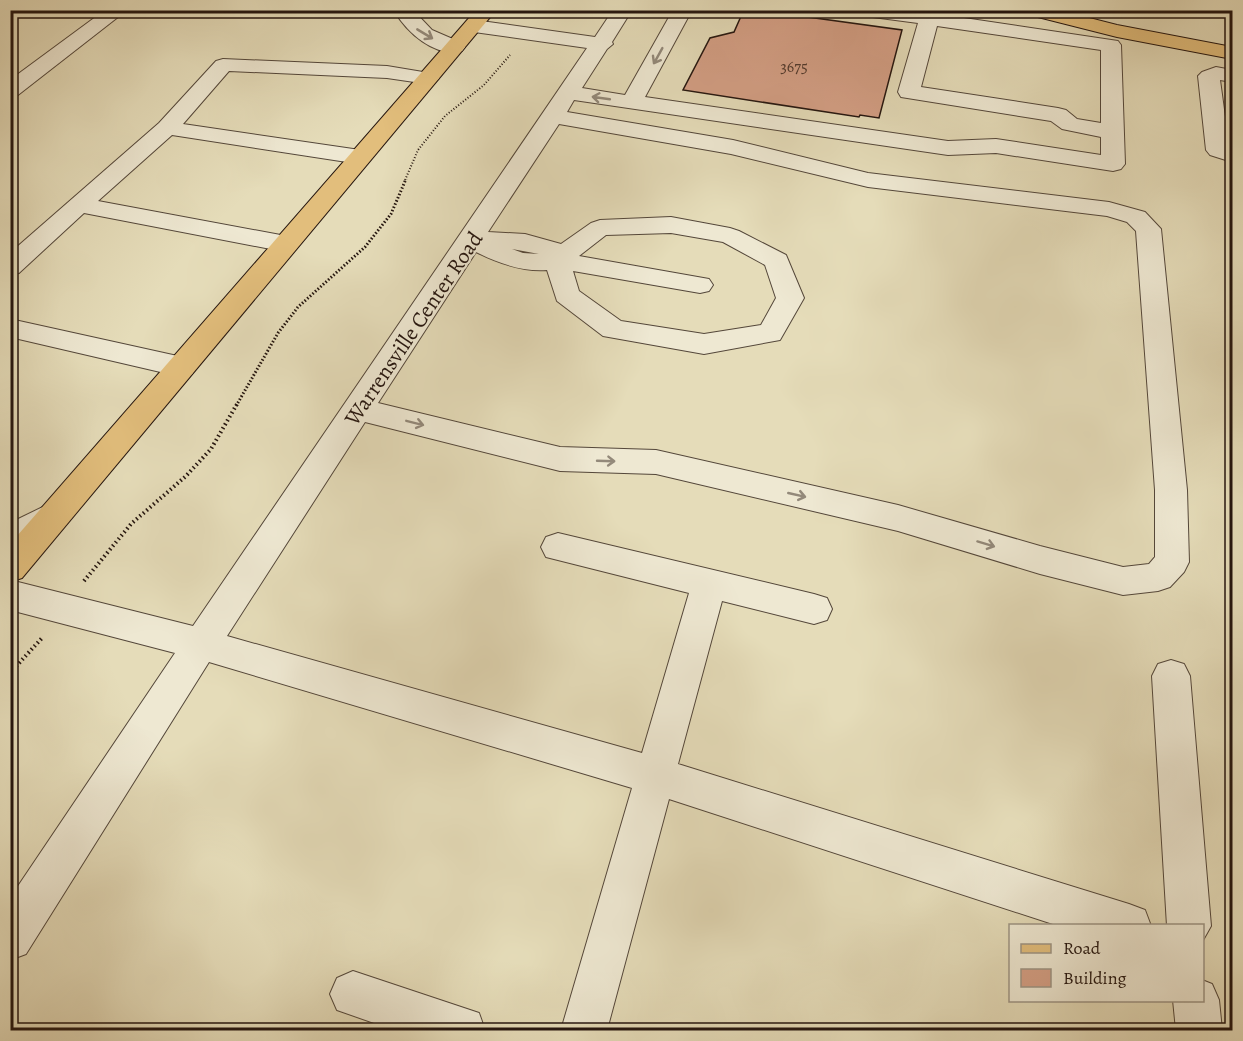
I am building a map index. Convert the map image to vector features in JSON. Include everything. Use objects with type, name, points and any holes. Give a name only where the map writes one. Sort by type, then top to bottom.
[{"type":"main road","points":[[10,568],[487,10]]},
{"type":"main road","points":[[1033,10],[1117,31],[1233,53]]},
{"type":"main road","points":[[1045,10],[1233,42]]},
{"type":"street","points":[[10,90],[118,10]]},
{"type":"street","points":[[403,10],[418,32],[436,41],[455,46]]},
{"type":"street","name":"Warrensville Center Road","points":[[10,938],[201,644],[603,44],[623,10]]},
{"type":"street","points":[[632,102],[683,10]]},
{"type":"street","points":[[562,105],[632,102],[948,148],[996,146],[1113,164],[1111,45],[865,10]]},
{"type":"street","points":[[928,19],[909,92],[1058,115],[1070,124],[1112,132]]},
{"type":"street","points":[[474,26],[603,44]]},
{"type":"street","points":[[10,267],[167,128],[223,65],[387,72],[428,78]]},
{"type":"street","points":[[1233,75],[1209,76],[1218,150],[1233,155]]},
{"type":"street","points":[[358,409],[560,459],[656,462],[898,518],[1040,560],[1123,581],[1158,578],[1172,562],[1171,490],[1148,229],[1136,217],[1109,209],[868,180],[795,164],[562,105]]},
{"type":"street","points":[[167,128],[360,157]]},
{"type":"street","points":[[79,205],[286,244]]},
{"type":"street","points":[[472,239],[510,259],[542,264],[556,260],[600,228],[671,225],[730,236],[777,261],[790,298],[770,333],[704,344],[613,329],[567,295],[556,260]]},
{"type":"street","points":[[556,260],[700,285]]},
{"type":"street","points":[[10,328],[182,367]]},
{"type":"street","points":[[10,539],[57,513]]},
{"type":"street","points":[[558,547],[814,609]]},
{"type":"street","points":[[584,1030],[709,583]]},
{"type":"street","points":[[10,595],[201,644],[655,776],[1123,924]]},
{"type":"street","points":[[1171,676],[1190,924]]},
{"type":"street","points":[[353,994],[462,1030]]},
{"type":"street","points":[[1196,1002],[1200,1030]]},
{"type":"path","points":[[92,571],[131,524],[186,476],[211,449],[278,333],[298,307],[365,247],[391,214],[418,150],[445,116],[484,85],[512,52]]},
{"type":"path","points":[[10,673],[44,636]]},
{"type":"building","points":[[756,10],[902,30],[879,118],[860,115],[859,117],[683,90],[710,38],[734,32],[742,14],[754,16]]}]
